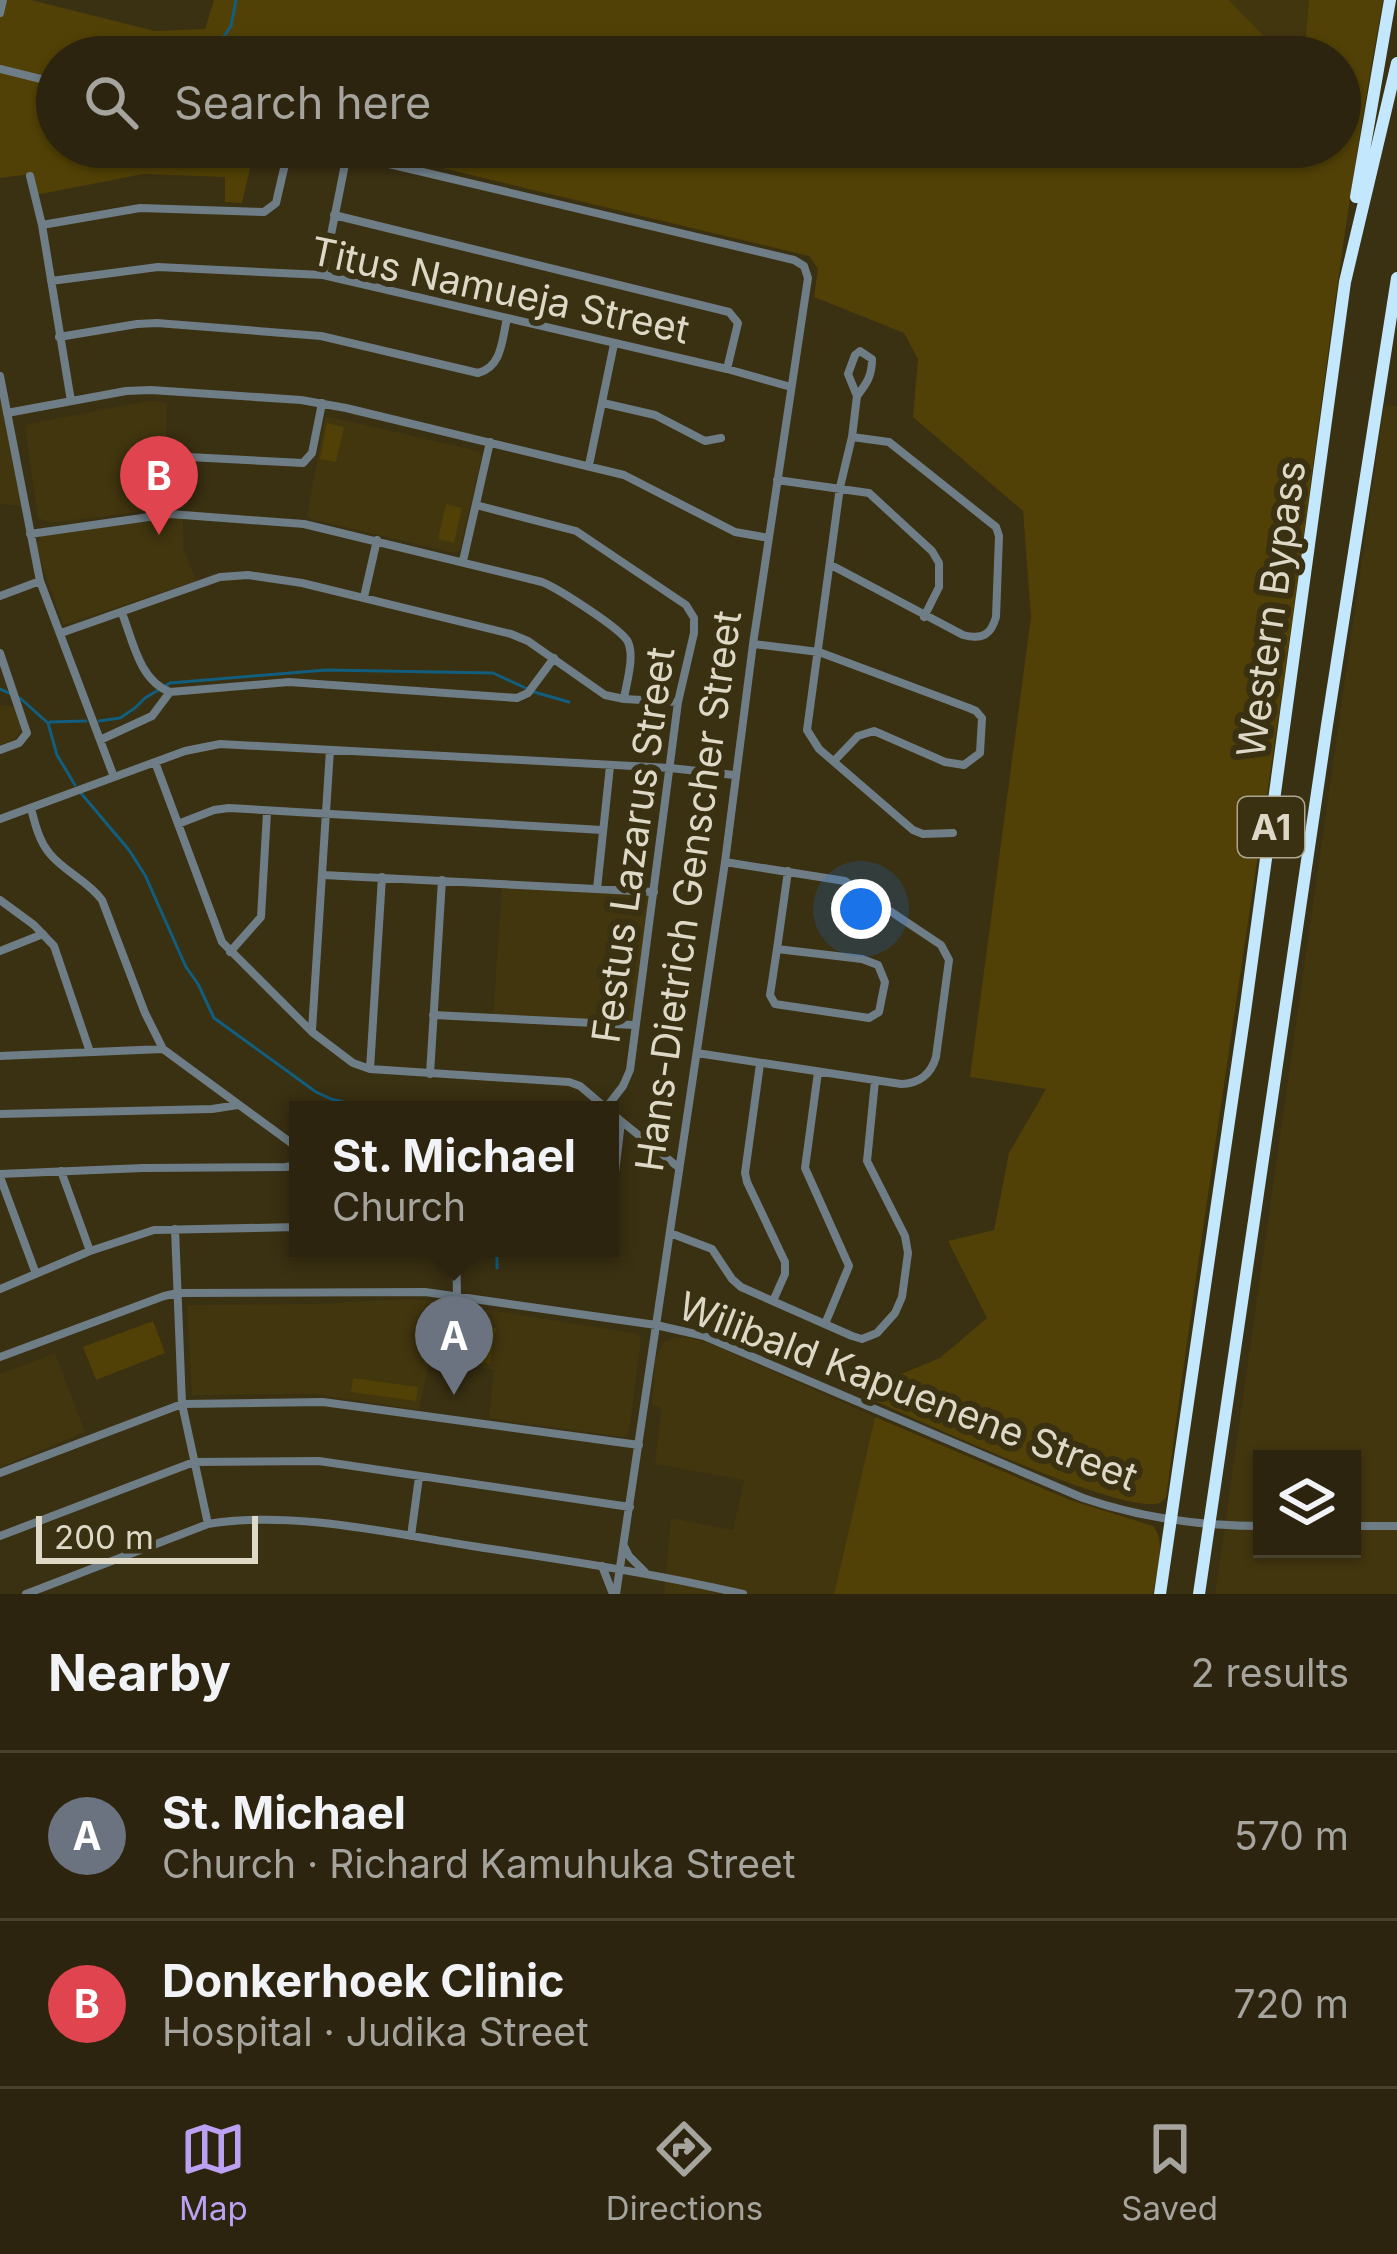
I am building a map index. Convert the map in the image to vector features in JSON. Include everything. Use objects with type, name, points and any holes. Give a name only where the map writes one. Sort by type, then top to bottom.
[{"type":"highway","points":[[1361,160],[1390,0]]},
{"type":"highway","name":"Western Bypass","points":[[1160,1594],[1249,990],[1345,282],[1397,63]]},
{"type":"highway","points":[[1345,282],[1360,168]]},
{"type":"highway","name":"Western Bypass","points":[[1199,1594],[1397,278]]},
{"type":"street","points":[[0,13],[3,0]]},
{"type":"street","points":[[0,69],[36,78]]},
{"type":"street","points":[[42,225],[140,208],[264,212],[276,202],[284,168]]},
{"type":"street","points":[[323,275],[344,168]]},
{"type":"street","name":"Hans-Dietrich Genscher Street","points":[[406,168],[794,260],[806,268],[808,290],[753,644],[698,1053],[614,1594]]},
{"type":"street","points":[[30,176],[71,400]]},
{"type":"street","points":[[334,215],[729,312],[737,319],[738,329],[728,369]]},
{"type":"street","name":"Titus Namueja Street","points":[[51,281],[158,267],[323,275],[791,387]]},
{"type":"street","points":[[59,337],[157,323],[304,334],[478,373],[494,367],[507,318]]},
{"type":"street","points":[[589,465],[614,344]]},
{"type":"street","points":[[856,396],[872,371],[872,359],[860,351],[848,374],[856,396],[852,436],[840,487],[807,730],[813,743],[913,830],[953,833]]},
{"type":"street","points":[[0,376],[40,581],[114,777]]},
{"type":"street","points":[[7,413],[152,389],[322,403],[589,465],[638,480],[734,532],[769,538]]},
{"type":"street","points":[[170,514],[171,469],[176,460],[303,463],[312,453],[322,403]]},
{"type":"street","points":[[603,403],[655,415],[705,441],[721,438]]},
{"type":"street","points":[[831,566],[969,637],[992,630],[997,617],[996,527],[889,442],[852,436]]},
{"type":"street","points":[[463,561],[490,442]]},
{"type":"street","points":[[777,480],[869,494],[935,554],[938,592],[924,617]]},
{"type":"street","name":"Festus Lazarus Street","points":[[476,506],[576,531],[686,605],[694,618],[678,702],[628,1076],[614,1101]]},
{"type":"street","points":[[30,534],[170,514],[316,526],[548,584],[628,642],[624,699]]},
{"type":"street","points":[[364,598],[377,540]]},
{"type":"street","points":[[61,633],[228,575],[248,575],[302,583],[511,634],[528,640],[605,695],[678,702]]},
{"type":"street","points":[[0,596],[40,581]]},
{"type":"street","points":[[122,613],[144,670],[156,685],[170,692],[289,682],[517,698],[528,693],[554,658]]},
{"type":"street","points":[[753,644],[819,652],[969,708],[983,722],[980,753],[964,765],[945,762],[874,730],[858,736],[834,761]]},
{"type":"street","points":[[0,653],[27,733],[19,743],[0,750]]},
{"type":"street","points":[[100,740],[152,716],[170,692]]},
{"type":"street","points":[[0,819],[195,748],[220,744],[735,775]]},
{"type":"street","points":[[312,1032],[330,750]]},
{"type":"street","points":[[155,762],[217,933],[230,952],[312,1032],[353,1063],[370,1069],[568,1082],[597,1101]]},
{"type":"street","points":[[597,889],[610,766]]},
{"type":"street","points":[[31,808],[48,852],[103,900],[163,1049],[289,1145]]},
{"type":"street","points":[[178,824],[221,808],[602,830]]},
{"type":"street","points":[[230,952],[261,917],[267,812]]},
{"type":"street","points":[[698,1053],[909,1084],[932,1067],[948,967],[945,950],[844,881],[725,862]]},
{"type":"street","points":[[777,949],[878,964],[886,982],[879,1012],[868,1018],[775,1004],[770,994],[788,871]]},
{"type":"street","points":[[323,874],[654,892]]},
{"type":"street","points":[[370,1069],[382,878]]},
{"type":"street","points":[[430,1074],[442,880]]},
{"type":"street","points":[[0,900],[44,934],[56,950],[90,1052]]},
{"type":"street","points":[[0,951],[44,934]]},
{"type":"street","points":[[433,1015],[634,1025]]},
{"type":"street","points":[[0,1056],[163,1049]]},
{"type":"street","points":[[760,1064],[746,1173],[786,1267],[773,1301]]},
{"type":"street","points":[[818,1072],[805,1168],[849,1266],[825,1324]]},
{"type":"street","points":[[670,1233],[712,1249],[736,1283],[773,1301],[852,1336],[877,1333],[902,1297],[908,1253],[867,1161],[875,1081]]},
{"type":"street","points":[[0,1114],[240,1104]]},
{"type":"street","points":[[619,1134],[621,1122],[679,1168]]},
{"type":"street","points":[[36,1274],[0,1175],[286,1167],[289,1163]]},
{"type":"street","points":[[62,1171],[90,1251]]},
{"type":"street","points":[[0,1289],[154,1230],[289,1227]]},
{"type":"street","points":[[175,1229],[182,1404],[208,1524]]},
{"type":"street","points":[[456,1257],[457,1295]]},
{"type":"street","name":"Wilibald Kapuenene Street","points":[[0,1357],[178,1293],[457,1295],[656,1325],[724,1343],[964,1450],[1105,1506],[1159,1517],[1253,1526]]},
{"type":"street","points":[[0,1473],[182,1404],[323,1402],[639,1445]]},
{"type":"street","points":[[0,1537],[194,1462],[310,1461],[630,1507]]},
{"type":"street","points":[[411,1536],[419,1477]]},
{"type":"street","points":[[26,1594],[208,1524],[240,1521],[302,1522],[411,1536],[620,1568],[743,1594]]},
{"type":"street","points":[[1361,1526],[1397,1526]]},
{"type":"street","points":[[624,1545],[648,1574]]},
{"type":"street","points":[[602,1565],[614,1594]]},
{"type":"shaded area","points":[[3,0],[31,0],[155,31],[205,29],[214,0],[1229,0],[1264,36],[36,36],[36,168],[250,168],[242,203],[225,202],[225,177],[143,174],[36,195],[31,174],[0,178]]},
{"type":"shaded area","points":[[1229,0],[1309,0],[1306,36],[1264,36]]},
{"type":"shaded area","points":[[1309,0],[1383,0],[1361,132],[1361,36],[1306,36]]},
{"type":"shaded area","points":[[442,168],[1356,168],[1166,1498],[1159,1503],[1136,1503],[1053,1477],[835,1383],[894,1377],[940,1358],[987,1318],[948,1241],[994,1230],[1009,1153],[1046,1089],[970,1077],[1031,617],[1023,511],[913,417],[918,359],[904,333],[814,297],[818,269],[809,256]]},
{"type":"shaded area","points":[[0,388],[21,506],[0,504]]},
{"type":"shaded area","points":[[148,401],[167,403],[164,505],[51,523],[38,518],[28,424]]},
{"type":"shaded area","points":[[1384,405],[1397,406],[1397,1594],[1215,1594]]},
{"type":"shaded area","points":[[325,418],[479,451],[482,456],[460,550],[454,553],[307,515]]},
{"type":"shaded area","points":[[327,423],[344,427],[336,462],[320,459]]},
{"type":"shaded area","points":[[143,455],[162,456],[160,491],[140,490]]},
{"type":"shaded area","points":[[446,504],[462,508],[454,543],[438,539]]},
{"type":"shaded area","points":[[162,517],[183,518],[183,547],[196,581],[63,625],[36,547],[41,536]]},
{"type":"shaded area","points":[[0,705],[15,707],[21,730],[15,739],[0,745]]},
{"type":"shaded area","points":[[502,884],[654,892],[634,1025],[493,1018]]},
{"type":"shaded area","points":[[407,1299],[638,1334],[629,1432],[623,1437],[489,1418],[494,1370],[430,1358],[419,1410],[315,1394],[192,1395],[187,1305]]},
{"type":"shaded area","points":[[153,1321],[165,1353],[96,1380],[83,1347]]},
{"type":"shaded area","points":[[461,1323],[496,1328],[490,1364],[456,1358]]},
{"type":"shaded area","points":[[676,1337],[718,1347],[875,1417],[834,1594],[664,1594],[671,1518],[733,1530],[744,1480],[655,1464],[661,1408],[652,1405],[655,1360],[664,1342]]},
{"type":"shaded area","points":[[55,1353],[85,1432],[0,1467],[0,1374]]},
{"type":"shaded area","points":[[353,1378],[418,1387],[416,1401],[351,1392]]},
{"type":"shaded area","points":[[875,1417],[1070,1500],[1153,1526],[1160,1549],[1153,1594],[834,1594]]},
{"type":"waterway","points":[[224,36],[236,0]]},
{"type":"waterway","points":[[99,721],[120,718],[170,683],[326,670],[493,673],[569,702]]},
{"type":"waterway","points":[[0,689],[11,694]]},
{"type":"waterway","points":[[20,698],[48,723],[57,755],[75,785]]},
{"type":"waterway","points":[[50,722],[86,721]]},
{"type":"waterway","points":[[80,792],[145,875],[214,1018],[316,1092],[339,1101]]},
{"type":"waterway","points":[[497,1257],[497,1268]]},
{"type":"place","name":"Donkerhoek Clinic","points":[[159,535]]},
{"type":"place","name":"St. Michael","points":[[454,1395]]}]
